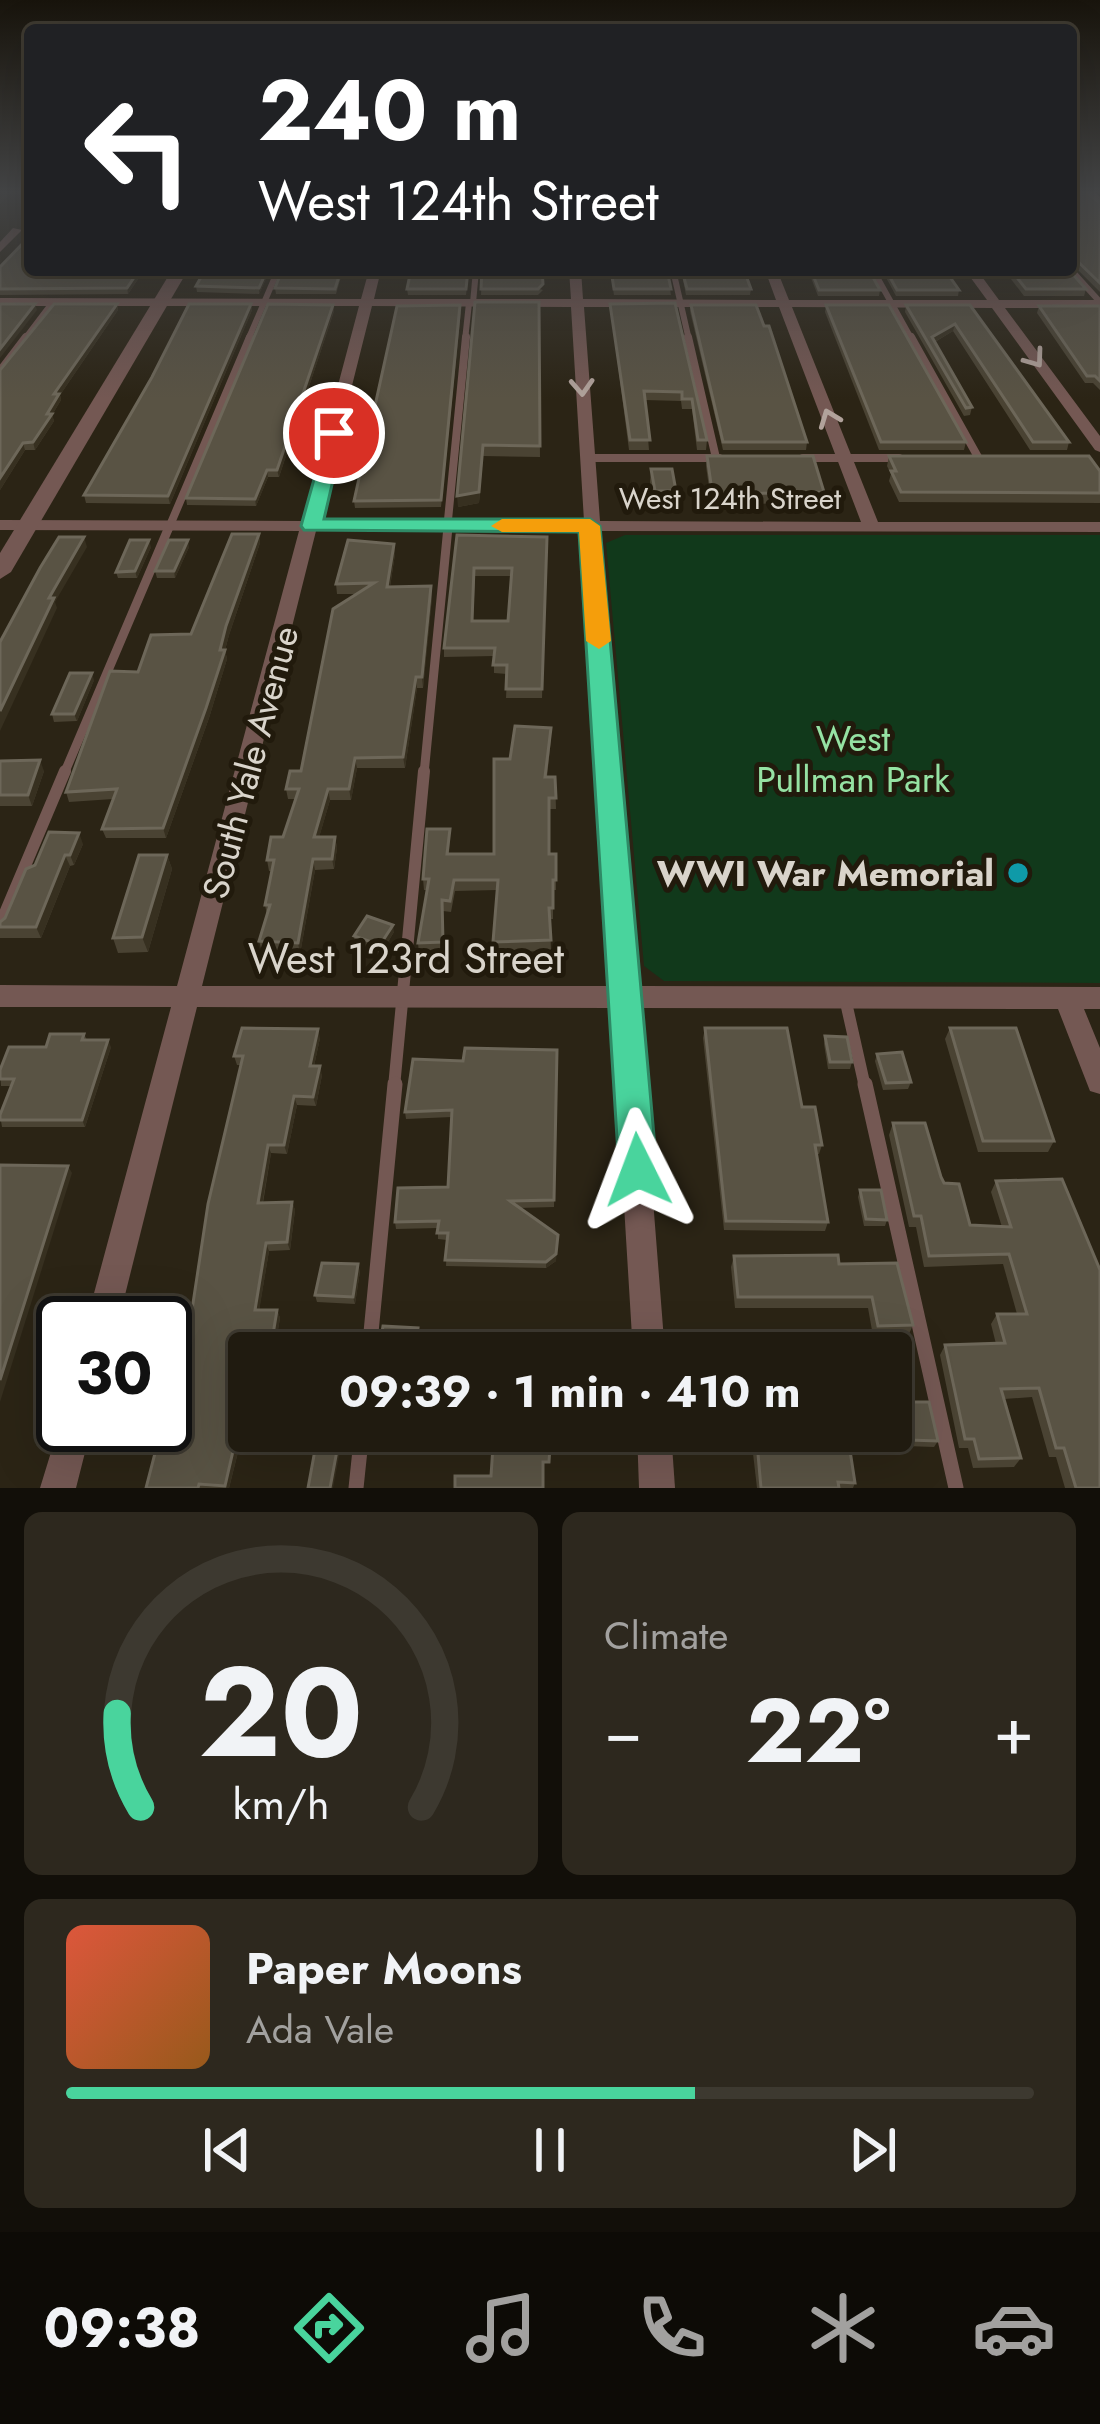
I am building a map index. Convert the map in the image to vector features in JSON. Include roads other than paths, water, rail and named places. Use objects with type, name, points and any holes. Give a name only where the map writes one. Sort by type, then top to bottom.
[{"type":"street","points":[[0,572],[176,276]]},
{"type":"street","name":"South Yale Avenue","points":[[109,1296],[373,276]]},
{"type":"street","points":[[575,276],[648,1332]]},
{"type":"street","points":[[773,276],[872,526]]},
{"type":"street","points":[[974,276],[1100,447]]},
{"type":"street","points":[[0,302],[1100,303]]},
{"type":"street","name":"West 124th Street","points":[[0,525],[1100,527]]},
{"type":"street","name":"West 123rd Street","points":[[0,997],[1100,998]]},
{"type":"street","points":[[1067,999],[1100,1082]]},
{"type":"street","points":[[58,1488],[68,1452]]},
{"type":"street","points":[[655,1452],[657,1488]]},
{"type":"lane","points":[[0,925],[275,276]]},
{"type":"lane","points":[[372,1332],[475,276]]},
{"type":"lane","points":[[674,276],[716,458]]},
{"type":"lane","points":[[876,276],[978,458]]},
{"type":"lane","points":[[1076,276],[1100,303]]},
{"type":"lane","points":[[0,371],[52,302]]},
{"type":"lane","points":[[586,458],[738,458]]},
{"type":"lane","points":[[782,458],[914,458]]},
{"type":"lane","points":[[957,458],[1000,458]]},
{"type":"lane","points":[[1087,458],[1100,458]]},
{"type":"lane","points":[[845,998],[956,1488]]},
{"type":"lane","points":[[356,1488],[360,1452]]},
{"type":"place","name":"WWI War Memorial","points":[[1018,873]]},
{"type":"park label","name":"West Pullman Park","points":[[853,758]]}]
